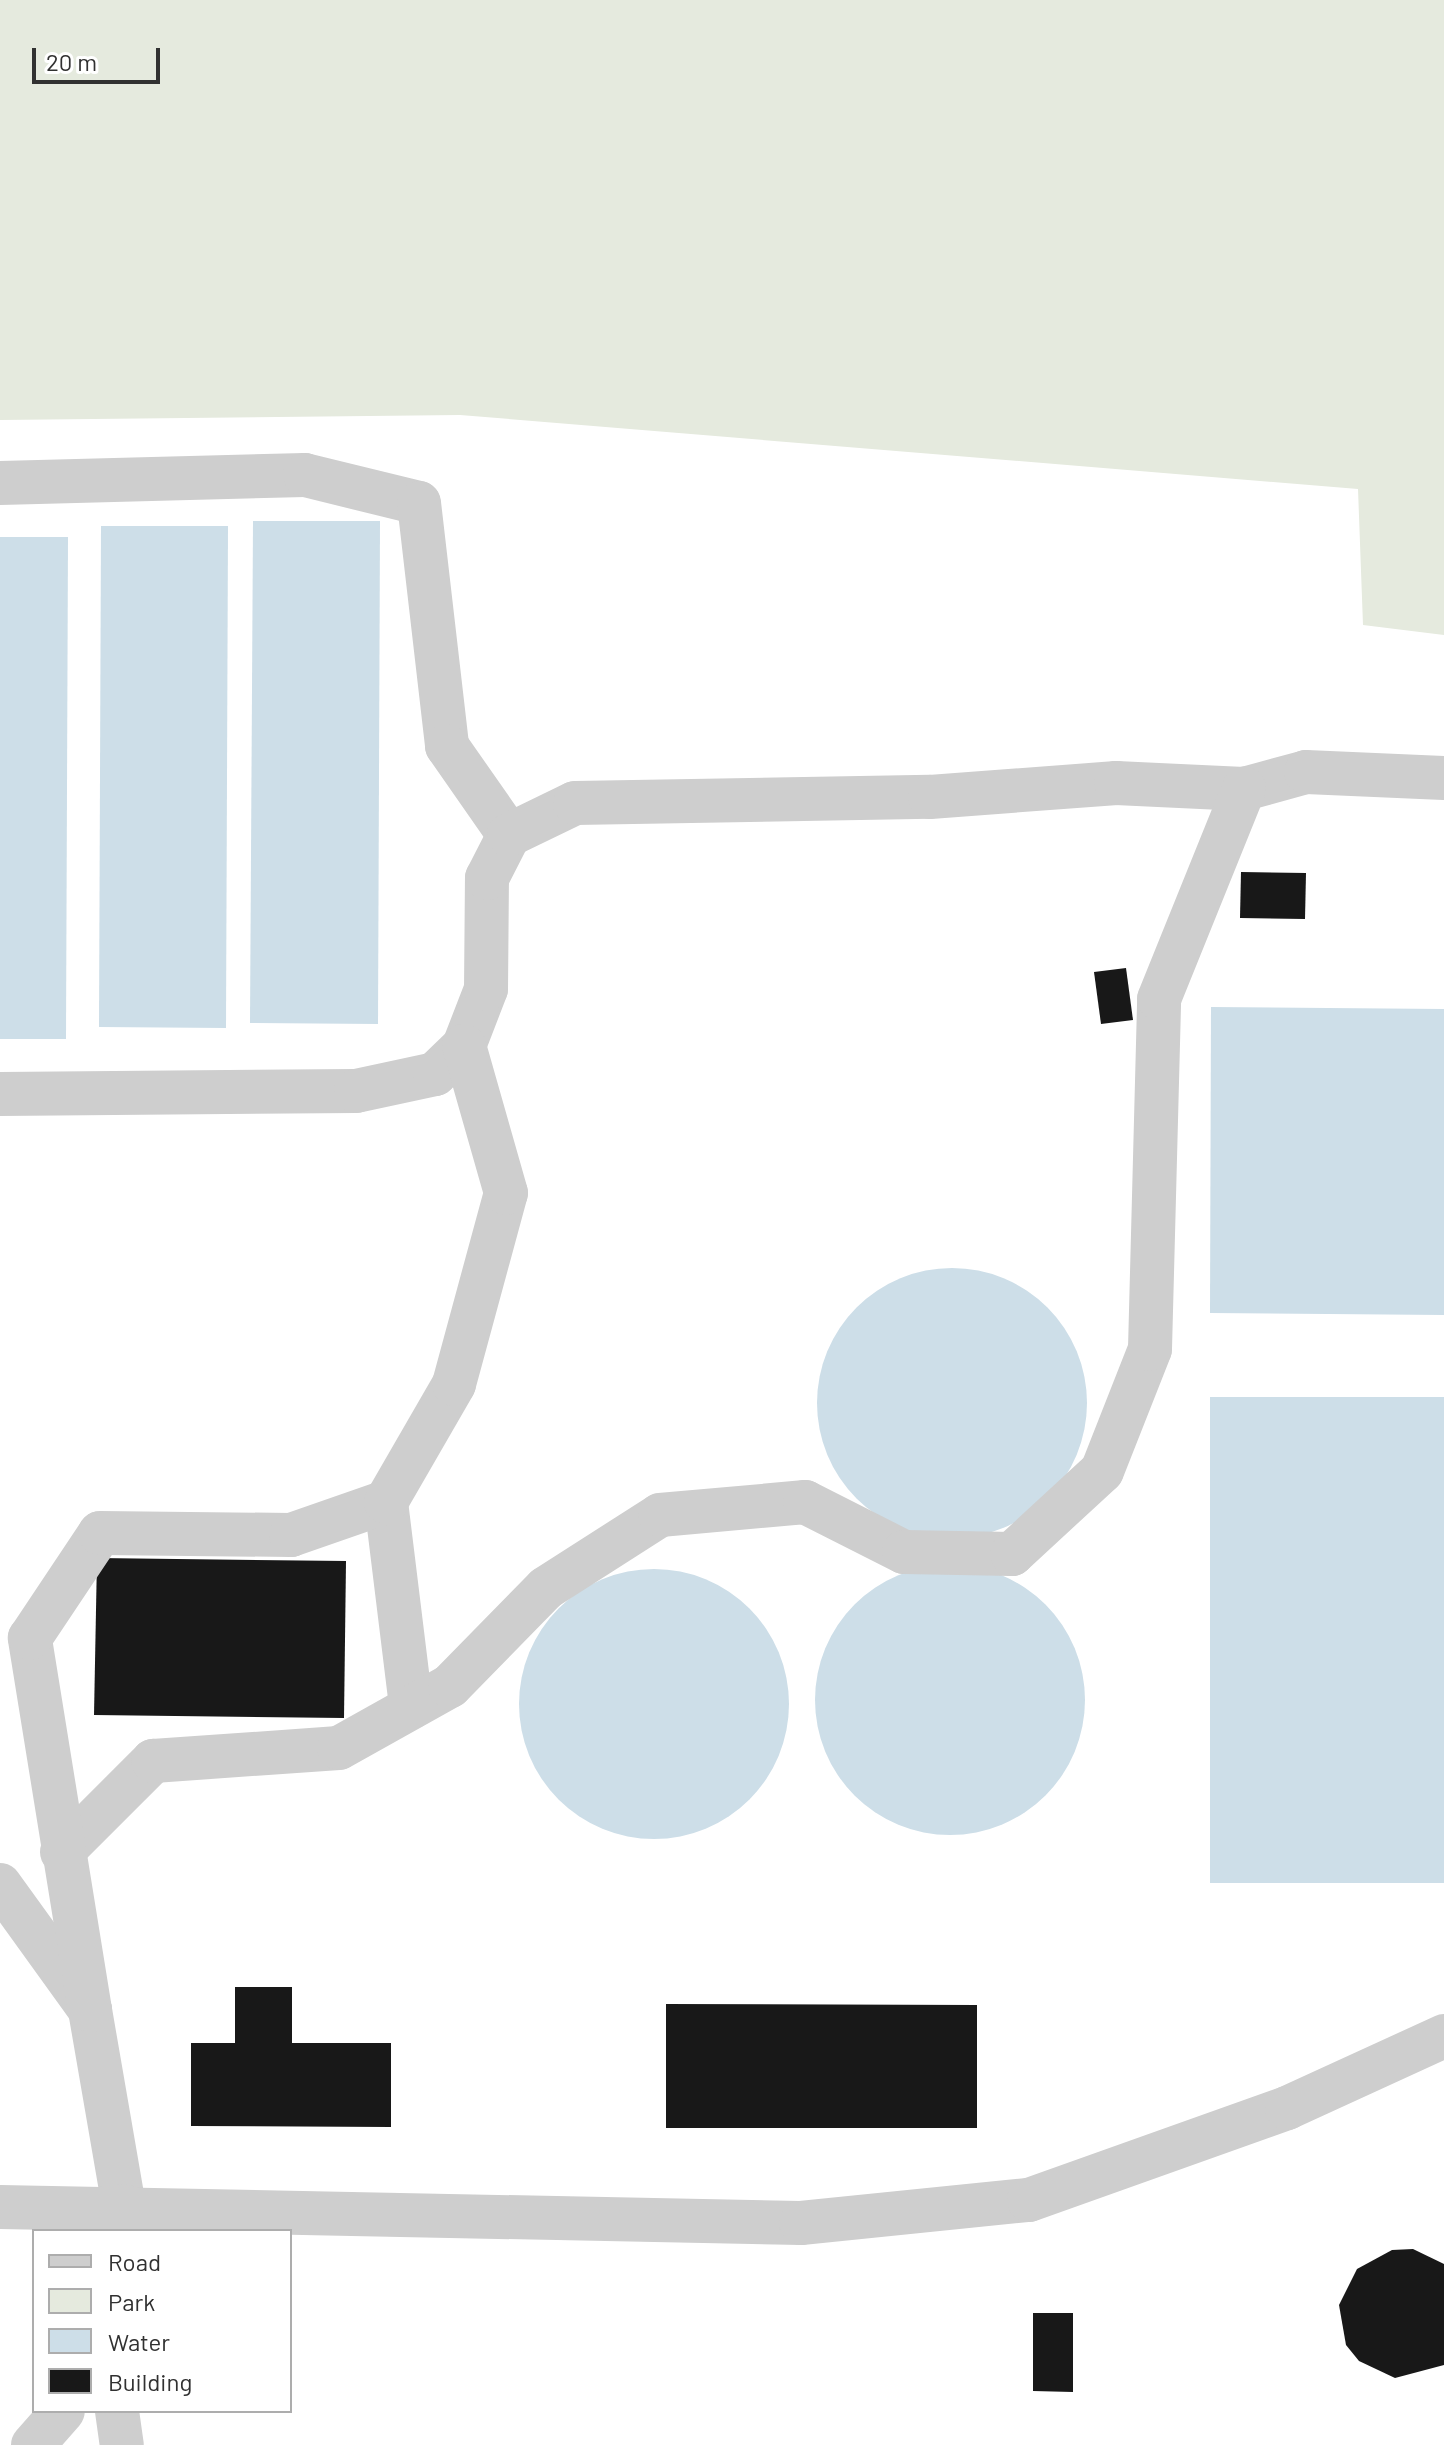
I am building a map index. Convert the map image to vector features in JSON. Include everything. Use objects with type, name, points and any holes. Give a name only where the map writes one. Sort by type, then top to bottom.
[{"type":"lane","points":[[0,483],[305,475],[419,503],[447,746],[509,835]]},
{"type":"lane","points":[[0,1094],[356,1091],[435,1074],[464,1046],[486,989],[487,878],[509,835],[575,803],[930,797],[1116,783],[1244,789],[1306,772],[1444,778]]},
{"type":"lane","points":[[62,1852],[153,1761],[339,1748],[450,1686],[546,1588],[660,1515],[805,1502],[904,1552],[1012,1554],[1102,1471],[1150,1349],[1159,999],[1244,789]]},
{"type":"lane","points":[[411,1707],[386,1502],[454,1384],[506,1193],[464,1046]]},
{"type":"lane","points":[[123,2219],[30,1638],[100,1533],[291,1535],[386,1502]]},
{"type":"lane","points":[[0,1885],[15,1936],[90,2010]]},
{"type":"lane","points":[[0,2207],[123,2219],[801,2223],[1029,2200],[1287,2108],[1444,2036]]},
{"type":"lane","points":[[33,2445],[61,2413]]},
{"type":"lane","points":[[117,2413],[122,2445]]},
{"type":"green space","points":[[0,0],[1444,0],[1444,635],[1363,625],[1358,489],[460,415],[0,420]]},
{"type":"water","points":[[253,521],[380,521],[378,1024],[250,1023]]},
{"type":"water","points":[[101,526],[228,526],[226,1028],[99,1027]]},
{"type":"water","points":[[0,537],[68,537],[66,1039],[0,1039]]},
{"type":"water","points":[[1211,1007],[1444,1009],[1444,1315],[1210,1313]]},
{"type":"water","points":[[952,1268],[1004,1278],[1038,1299],[1056,1317],[1077,1351],[1087,1403],[1077,1455],[1056,1489],[1038,1507],[1004,1528],[952,1538],[900,1528],[866,1507],[848,1489],[827,1455],[817,1403],[827,1351],[848,1317],[866,1299],[900,1278]]},
{"type":"water","points":[[1210,1397],[1444,1397],[1444,1883],[1210,1883]]},
{"type":"water","points":[[950,1565],[1002,1575],[1036,1596],[1054,1614],[1075,1648],[1085,1700],[1075,1752],[1054,1786],[1036,1804],[1002,1825],[950,1835],[898,1825],[864,1804],[846,1786],[825,1752],[815,1700],[825,1648],[846,1614],[864,1596],[898,1575]]},
{"type":"water","points":[[654,1569],[680,1571],[706,1579],[750,1608],[779,1652],[787,1678],[787,1730],[779,1756],[750,1800],[706,1829],[680,1837],[654,1839],[628,1837],[602,1829],[558,1800],[529,1756],[521,1730],[519,1704],[521,1678],[529,1652],[558,1608],[602,1579],[628,1571]]},
{"type":"building","points":[[1241,872],[1306,873],[1305,919],[1240,918]]},
{"type":"building","points":[[1126,968],[1133,1020],[1101,1024],[1094,972]]},
{"type":"building","points":[[97,1558],[346,1561],[344,1718],[94,1715]]},
{"type":"building","points":[[235,1987],[292,1987],[292,2043],[391,2043],[391,2127],[191,2126],[191,2043],[235,2043]]},
{"type":"building","points":[[666,2004],[977,2005],[977,2128],[666,2128]]},
{"type":"building","points":[[1413,2249],[1444,2264],[1444,2365],[1395,2378],[1359,2361],[1346,2345],[1339,2305],[1357,2269],[1392,2250]]},
{"type":"building","points":[[1033,2313],[1073,2313],[1073,2392],[1033,2391]]}]
